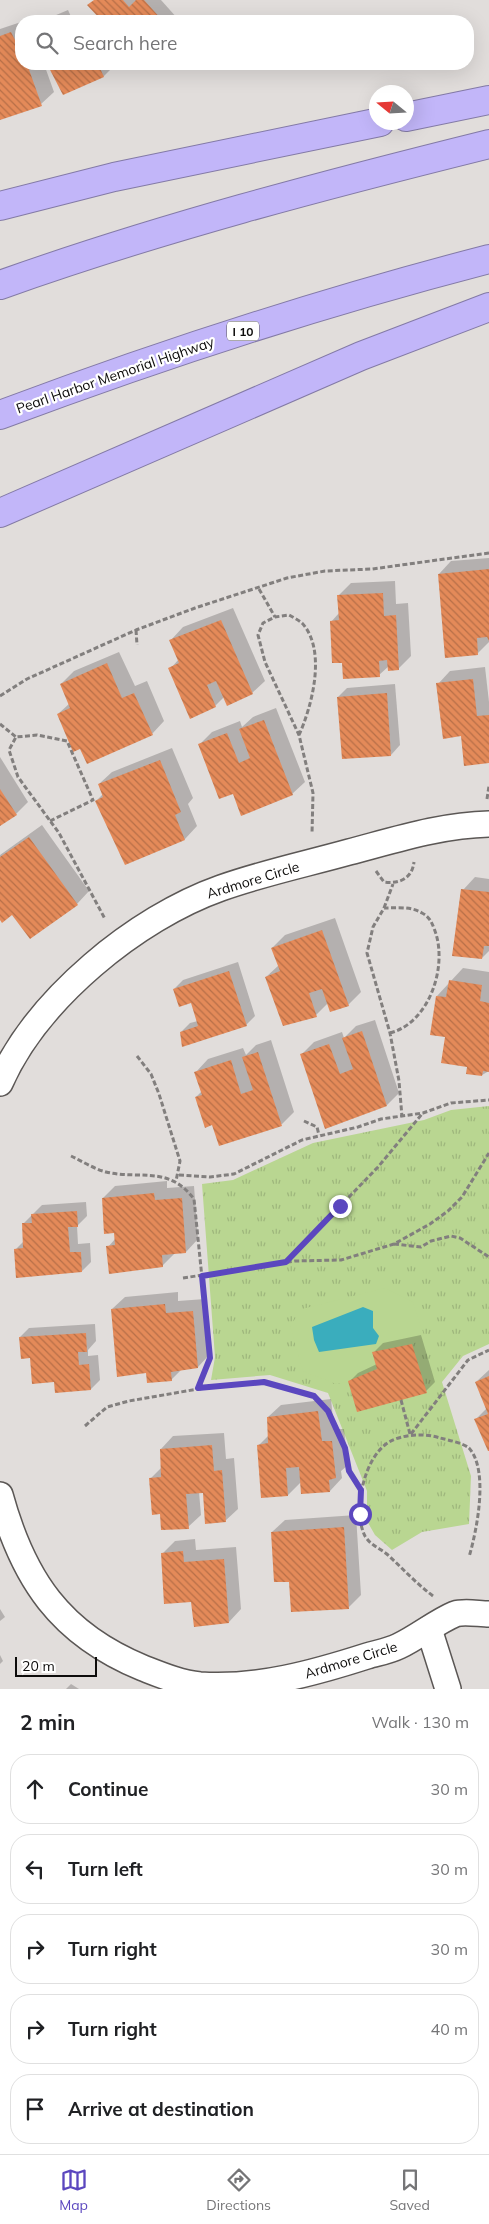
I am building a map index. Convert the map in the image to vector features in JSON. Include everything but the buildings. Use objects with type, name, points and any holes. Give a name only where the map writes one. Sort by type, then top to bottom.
[{"type":"highway","points":[[414,115],[489,100]]},
{"type":"highway","points":[[0,206],[114,178],[369,124]]},
{"type":"highway","points":[[0,285],[95,251],[359,176],[489,144]]},
{"type":"highway","name":"Pearl Harbor Memorial Highway","points":[[0,415],[107,375],[377,288],[489,259]]},
{"type":"highway","points":[[0,513],[361,356],[489,307]]},
{"type":"street","name":"Ardmore Circle","points":[[0,1083],[29,1035],[90,967],[135,931],[171,910],[221,888],[258,876],[445,827],[488,811]]},
{"type":"street","name":"Ardmore Circle","points":[[0,1495],[20,1556],[39,1588],[64,1619],[123,1660],[168,1678],[200,1685],[240,1685],[282,1680],[398,1646],[457,1614],[488,1616]]},
{"type":"street","points":[[429,1630],[448,1689]]},
{"type":"path","points":[[0,696],[27,679],[136,630],[195,608],[259,589],[287,578],[325,571],[372,569],[489,553]]},
{"type":"path","points":[[259,589],[275,617]]},
{"type":"path","points":[[300,735],[308,715],[315,679],[315,655],[302,624],[289,615],[275,617],[264,624],[258,635],[265,662],[300,735],[312,793],[312,834]]},
{"type":"path","points":[[136,630],[137,645]]},
{"type":"path","points":[[0,724],[16,737],[37,735],[67,741],[93,800],[50,820]]},
{"type":"path","points":[[16,737],[9,750],[18,777],[50,820],[105,920]]},
{"type":"path","points":[[488,811],[489,786]]},
{"type":"path","points":[[376,870],[384,882],[393,884],[404,881],[411,873],[414,860]]},
{"type":"path","points":[[393,884],[384,908],[373,927],[367,953],[390,1034],[399,1081],[402,1117]]},
{"type":"path","points":[[384,908],[404,908],[420,912],[430,919],[440,944],[439,971],[422,1009],[403,1030],[390,1034]]},
{"type":"path","points":[[137,1056],[150,1074],[159,1094],[180,1161],[179,1175],[176,1181]]},
{"type":"path","points":[[179,1175],[210,1176],[234,1174],[302,1140],[319,1135],[358,1128],[381,1119],[422,1113],[451,1103],[489,1100]]},
{"type":"path","points":[[286,1262],[378,1167],[422,1113]]},
{"type":"path","points":[[304,1121],[316,1126],[319,1135]]},
{"type":"path","points":[[183,1278],[286,1262],[341,1260],[394,1244],[430,1224],[448,1211],[462,1197],[489,1153]]},
{"type":"path","points":[[71,1156],[105,1172],[144,1174],[176,1181],[194,1198],[210,1358],[198,1388]]},
{"type":"path","points":[[394,1244],[421,1248],[431,1241],[451,1236],[460,1238],[489,1257]]},
{"type":"path","points":[[411,1435],[468,1360],[489,1350]]},
{"type":"path","points":[[85,1426],[107,1407],[198,1388],[264,1382],[314,1396],[328,1411],[345,1448],[349,1471],[361,1490]]},
{"type":"path","points":[[401,1400],[411,1435]]},
{"type":"path","points":[[457,1614],[413,1581],[387,1554],[372,1545],[364,1535],[360,1514],[361,1490],[374,1458],[388,1443],[411,1435],[438,1437],[469,1447],[479,1464],[483,1487],[481,1514],[469,1557]]},
{"type":"green space","points":[[489,1106],[489,1344],[463,1356],[442,1382],[471,1476],[469,1524],[422,1532],[392,1550],[375,1535],[367,1521],[367,1491],[328,1393],[270,1375],[211,1380],[215,1357],[202,1184],[233,1180],[313,1143],[424,1120],[451,1110]]},
{"type":"green space","points":[[385,1288],[413,1302],[425,1338],[412,1344],[427,1393],[357,1412],[348,1382],[336,1384],[303,1371],[290,1326],[302,1309]]},
{"type":"water","points":[[363,1307],[373,1311],[373,1328],[379,1336],[376,1344],[319,1352],[314,1340],[312,1327]]},
{"type":"route","points":[[340,1206],[286,1262],[202,1276],[210,1358],[198,1388],[264,1382],[282,1389],[314,1396],[328,1411],[345,1448],[349,1471],[361,1490],[360,1514]]}]
